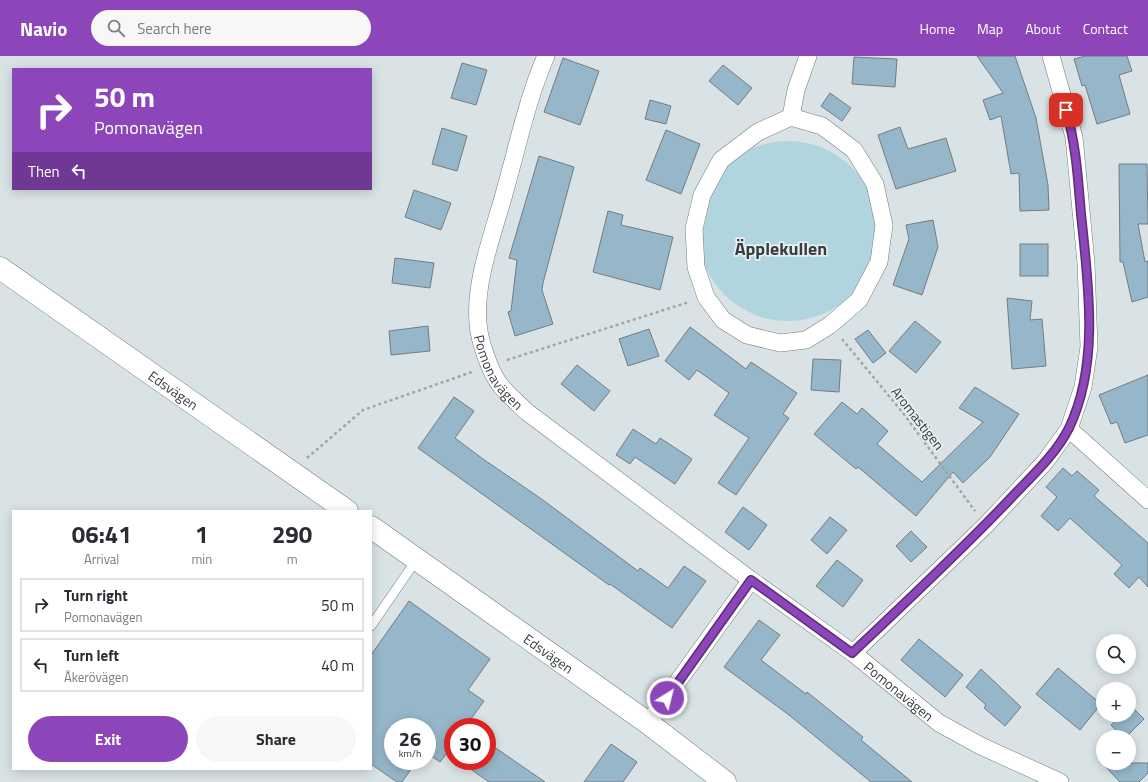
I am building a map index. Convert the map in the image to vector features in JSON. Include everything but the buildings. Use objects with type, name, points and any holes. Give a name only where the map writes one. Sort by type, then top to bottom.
[{"type":"street","name":"Pomonavägen","points":[[546,56],[527,112],[484,264],[478,296],[478,323],[482,342],[490,366],[500,385],[527,412],[751,580],[852,653],[939,723],[981,746],[1060,782]]},
{"type":"street","points":[[792,117],[796,90],[808,56]]},
{"type":"street","points":[[852,653],[986,525],[1045,462],[1069,428],[1083,387],[1090,347],[1086,271],[1074,137],[1051,56]]},
{"type":"street","points":[[792,117],[822,126],[854,150],[876,184],[884,225],[879,262],[859,300],[830,325],[806,340],[780,343],[747,335],[723,320],[706,297],[696,267],[694,229],[702,195],[721,160],[758,132],[792,117]]},
{"type":"street","name":"Edsvägen","points":[[0,268],[346,510]]},
{"type":"street","points":[[1069,428],[1148,500]]},
{"type":"street","name":"Edsvägen","points":[[372,528],[648,723],[725,782]]},
{"type":"street","points":[[648,723],[751,580]]},
{"type":"lane","points":[[372,625],[417,559]]},
{"type":"path","points":[[290,472],[363,410],[490,366],[706,297]]},
{"type":"path","name":"Aromastigen","points":[[830,325],[903,413],[986,525]]},
{"type":"shaded area","points":[[779,141],[797,141],[823,147],[831,151],[852,167],[868,188],[872,196],[877,213],[877,249],[872,266],[868,274],[852,295],[831,311],[823,315],[806,320],[779,321],[762,318],[745,311],[731,301],[718,288],[708,274],[701,257],[698,240],[698,222],[701,205],[708,188],[718,174],[731,161],[745,151],[762,144]]},
{"type":"district","name":"Äpplekullen","points":[[781,248]]},
{"type":"route","points":[[667,698],[751,580],[852,653],[986,525],[1045,462],[1069,428],[1083,387],[1090,347],[1086,263],[1074,137],[1066,110]]}]
